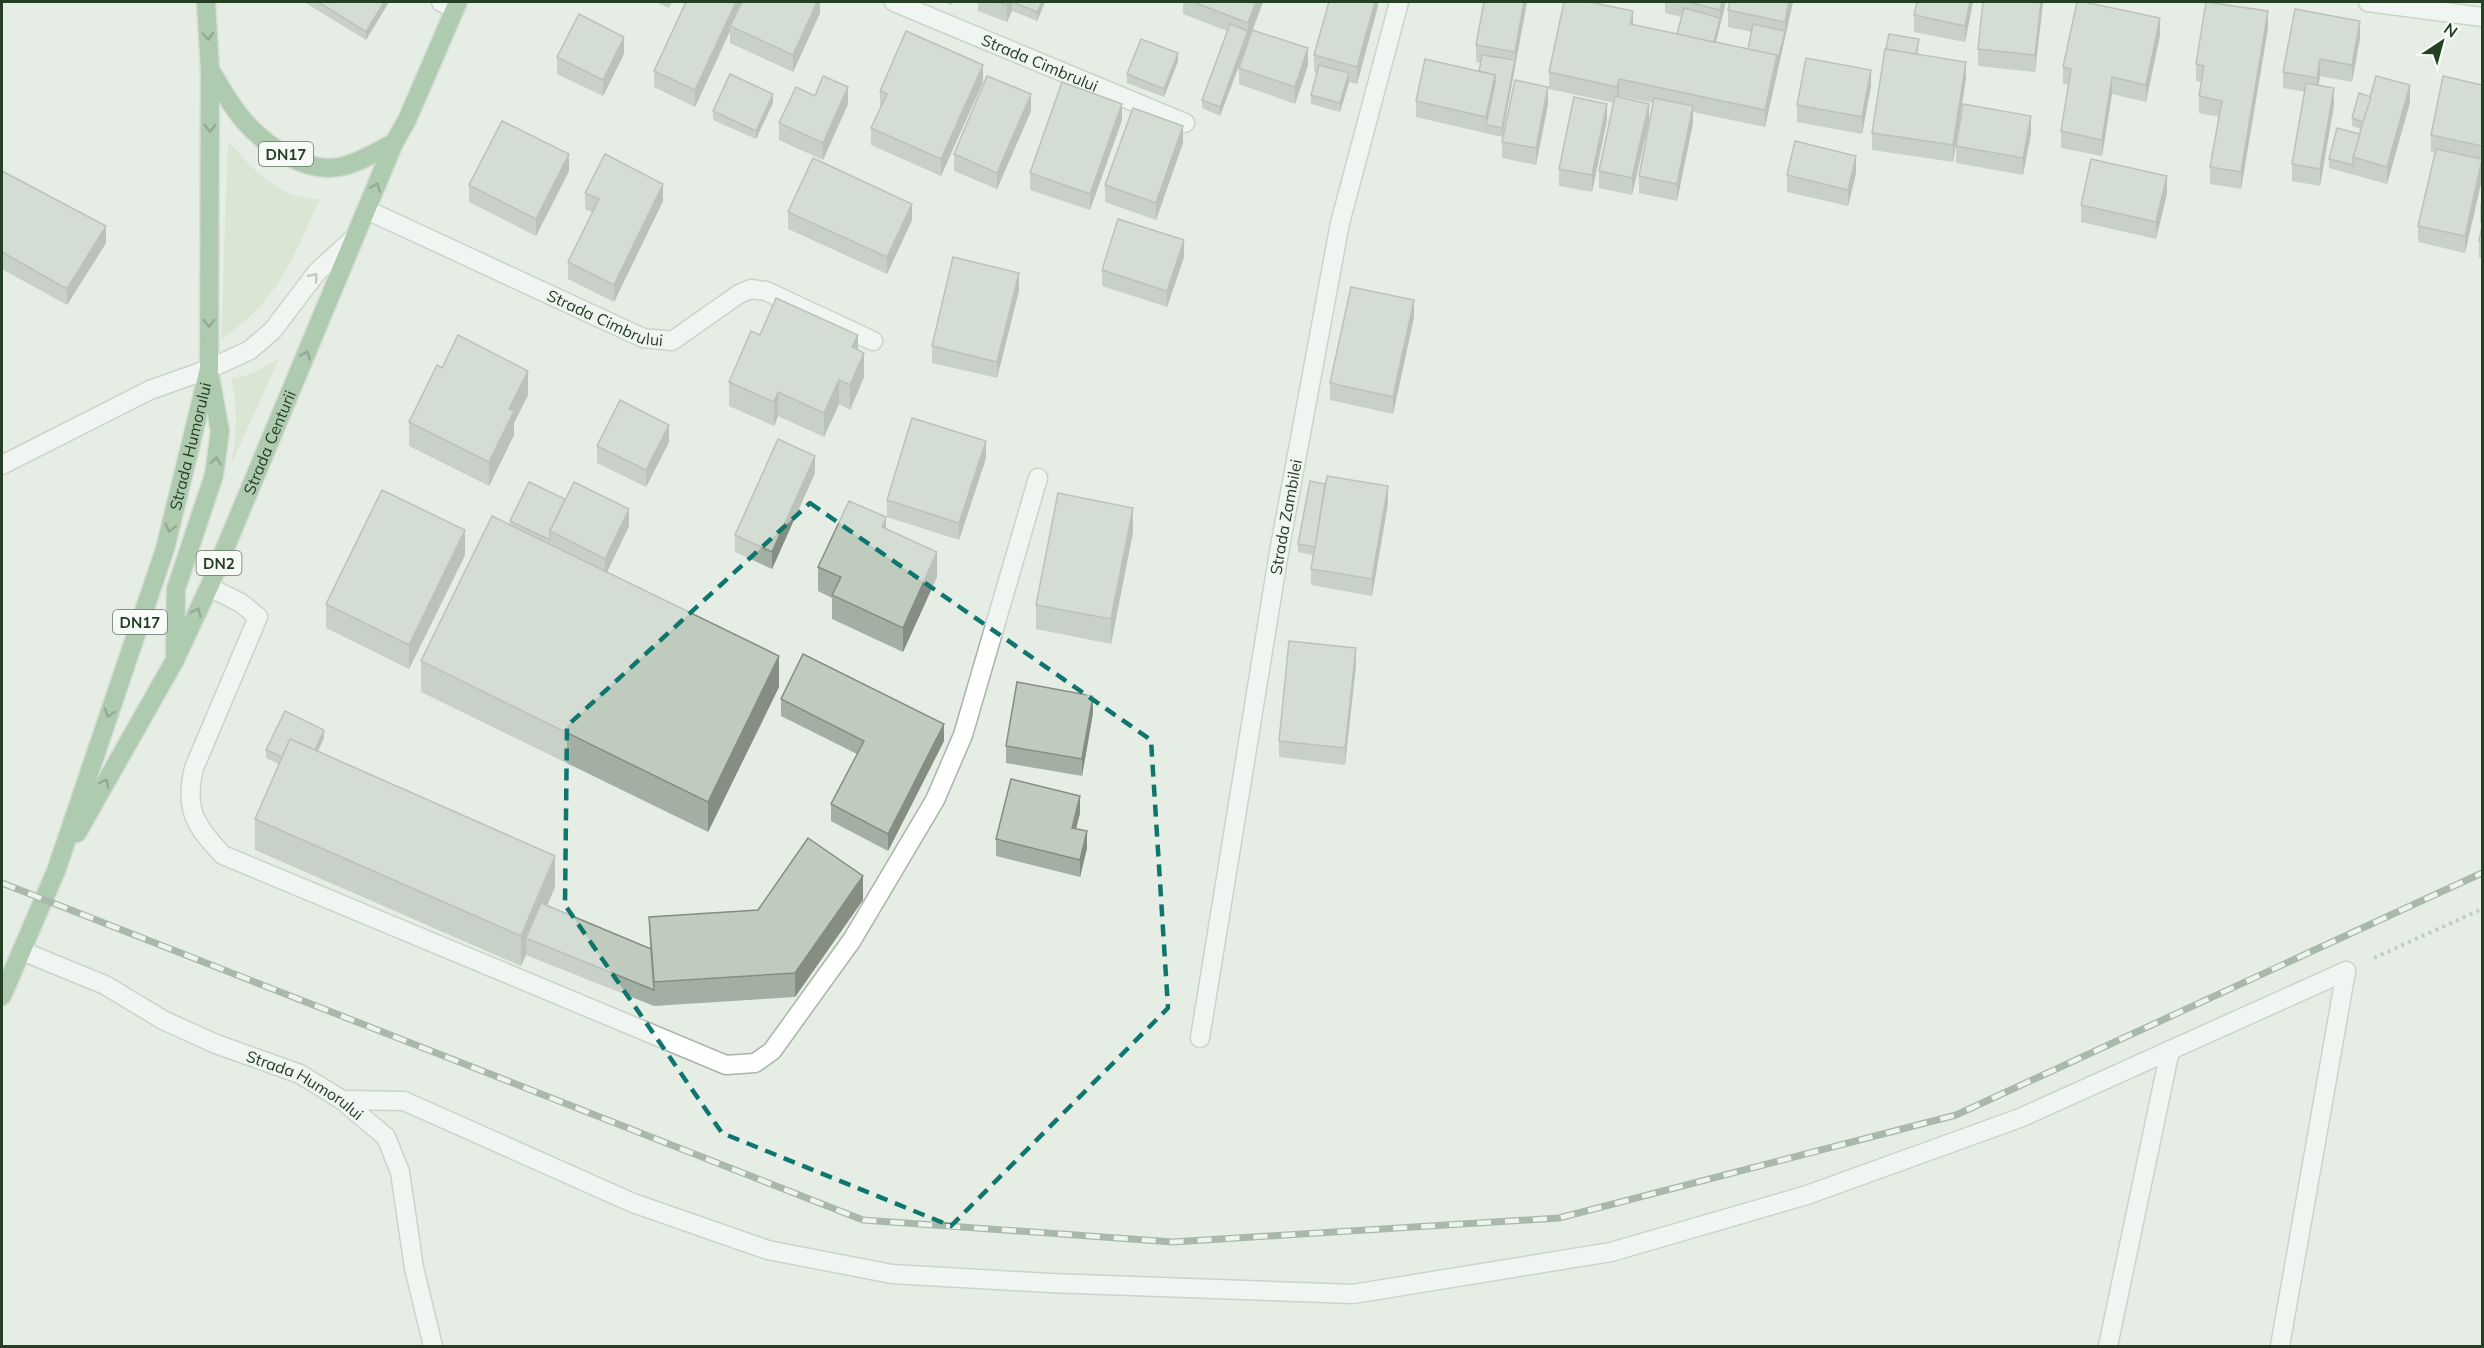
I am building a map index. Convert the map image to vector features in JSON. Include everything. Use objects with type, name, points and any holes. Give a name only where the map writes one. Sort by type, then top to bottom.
[{"type":"main road","name":"Strada Humorului","points":[[56,871],[165,549],[209,369],[210,70],[206,2]]},
{"type":"main road","name":"Strada Centurii","points":[[56,871],[175,660],[209,587],[352,240],[394,143],[407,120],[451,4]]},
{"type":"main road","name":"DN17","points":[[210,70],[245,123],[268,143],[294,159],[317,168],[339,167],[394,143]]},
{"type":"main road","points":[[175,660],[176,590],[214,475],[220,431],[209,369]]},
{"type":"main road","name":"DN2","points":[[2,996],[56,871]]},
{"type":"street","name":"Strada Cimbrului","points":[[894,2],[1185,123]]},
{"type":"street","name":"Strada Zambilei","points":[[1200,1038],[1279,552],[1340,223],[1398,2]]},
{"type":"street","points":[[2368,2],[2482,17]]},
{"type":"street","name":"Strada Cimbrului","points":[[366,210],[643,338],[672,341],[739,294],[751,289],[766,291],[873,341]]},
{"type":"street","points":[[2,465],[150,390],[209,369],[250,350],[273,330],[317,272],[352,240]]},
{"type":"street","points":[[209,587],[241,603],[258,617],[194,768],[190,785],[189,801],[194,815],[201,828],[223,855],[726,1065],[755,1063],[772,1052],[846,949],[901,861],[935,800],[963,735],[1038,478]]},
{"type":"street","name":"Strada Humorului","points":[[21,951],[105,985],[163,1020],[216,1044],[300,1074],[342,1100],[386,1137],[400,1172],[414,1268],[433,1347]]},
{"type":"street","points":[[342,1100],[404,1101],[633,1203],[768,1250],[892,1274],[1050,1283],[1353,1294],[1611,1252],[1807,1195],[2020,1118],[2346,971]]},
{"type":"street","points":[[2280,1347],[2346,971]]},
{"type":"street","points":[[2108,1347],[2170,1050]]},
{"type":"path","points":[[2346,971],[2482,909]]},
{"type":"highlighted area","points":[[810,503],[1151,740],[1168,1008],[951,1226],[722,1133],[565,905],[567,726]]},
{"type":"green space","points":[[228,141],[258,172],[280,189],[305,198],[320,199],[292,259],[270,294],[241,325],[221,339]]},
{"type":"green space","points":[[279,359],[231,465],[236,422],[231,379],[251,374]]},
{"type":"building","points":[[318,2],[384,2],[366,32]]},
{"type":"building","points":[[686,2],[736,2],[695,90],[654,71]]},
{"type":"building","points":[[742,2],[817,2],[793,55],[730,26]]},
{"type":"building","points":[[1012,2],[1042,2],[1037,12]]},
{"type":"building","points":[[1193,2],[1256,2],[1248,23]]},
{"type":"building","points":[[1329,2],[1375,2],[1357,67],[1314,55]]},
{"type":"building","points":[[1484,2],[1524,2],[1515,52],[1476,45]]},
{"type":"building","points":[[1564,2],[1589,2],[1633,11],[1630,24],[1777,55],[1765,110],[1619,79],[1617,87],[1549,72]]},
{"type":"building","points":[[1688,2],[1722,2],[1720,10]]},
{"type":"building","points":[[1730,2],[1789,2],[1785,22],[1728,10]]},
{"type":"building","points":[[1917,2],[1970,2],[1965,26],[1914,15]]},
{"type":"building","points":[[1983,2],[2041,2],[2035,55],[1978,49]]},
{"type":"building","points":[[2077,2],[2160,18],[2146,85],[2112,77],[2102,140],[2061,131],[2071,69],[2063,67]]},
{"type":"building","points":[[2206,2],[2268,11],[2241,172],[2210,167],[2222,101],[2199,96],[2204,66],[2196,64]]},
{"type":"building","points":[[1684,8],[1720,18],[1714,42],[1677,34]]},
{"type":"building","points":[[2295,9],[2360,21],[2352,65],[2320,59],[2317,78],[2283,72]]},
{"type":"building","points":[[579,14],[624,37],[603,80],[557,57]]},
{"type":"building","points":[[1230,24],[1248,31],[1220,107],[1202,100]]},
{"type":"building","points":[[1753,24],[1785,31],[1777,63],[1777,55],[1748,49]]},
{"type":"building","points":[[1252,30],[1308,48],[1295,87],[1239,68]]},
{"type":"building","points":[[906,31],[983,65],[941,159],[871,128],[887,94],[880,91]]},
{"type":"building","points":[[1889,34],[1919,39],[1916,54],[1886,49]]},
{"type":"building","points":[[1141,39],[1178,53],[1164,89],[1127,74]]},
{"type":"building","points":[[1885,49],[1966,62],[1953,145],[1872,133]]},
{"type":"building","points":[[1482,55],[1515,60],[1502,128],[1486,125],[1495,75],[1479,71]]},
{"type":"building","points":[[1806,58],[1871,70],[1862,117],[1797,105]]},
{"type":"building","points":[[1425,59],[1495,75],[1486,117],[1416,101]]},
{"type":"building","points":[[1319,65],[1349,73],[1340,103],[1311,95]]},
{"type":"building","points":[[730,74],[773,94],[756,131],[713,111]]},
{"type":"building","points":[[823,76],[848,87],[823,143],[779,123],[796,87],[815,96]]},
{"type":"building","points":[[987,76],[1031,94],[997,173],[954,154]]},
{"type":"building","points":[[2376,76],[2410,85],[2387,167],[2353,157]]},
{"type":"building","points":[[2443,76],[2482,85],[2482,146],[2431,135]]},
{"type":"building","points":[[1515,80],[1548,87],[1536,148],[1502,142]]},
{"type":"building","points":[[1062,82],[1122,104],[1090,194],[1030,173]]},
{"type":"building","points":[[2306,83],[2334,88],[2320,169],[2292,164]]},
{"type":"building","points":[[2359,93],[2371,97],[2363,122],[2352,118]]},
{"type":"building","points":[[1615,96],[1649,104],[1632,178],[1599,171]]},
{"type":"building","points":[[1574,97],[1607,104],[1592,175],[1559,169]]},
{"type":"building","points":[[1654,98],[1693,106],[1677,184],[1639,176]]},
{"type":"building","points":[[1963,104],[2031,116],[2023,158],[1956,146]]},
{"type":"building","points":[[1133,108],[1183,126],[1156,203],[1105,185]]},
{"type":"building","points":[[502,121],[569,154],[536,219],[469,185]]},
{"type":"building","points":[[2337,128],[2360,134],[2353,165],[2329,159]]},
{"type":"building","points":[[1795,141],[1856,156],[1848,190],[1787,175]]},
{"type":"building","points":[[2436,149],[2482,159],[2465,236],[2418,226]]},
{"type":"building","points":[[605,154],[663,184],[614,285],[568,262],[599,199],[585,193]]},
{"type":"building","points":[[813,158],[912,204],[887,257],[788,212]]},
{"type":"building","points":[[2091,159],[2167,176],[2156,222],[2081,205]]},
{"type":"building","points":[[2,171],[106,226],[67,289],[2,252]]},
{"type":"building","points":[[1118,219],[1184,240],[1167,291],[1102,270]]},
{"type":"building","points":[[2482,226],[2482,242],[2479,241]]},
{"type":"building","points":[[953,257],[1019,273],[997,362],[932,346]]},
{"type":"building","points":[[1351,287],[1414,300],[1393,397],[1330,383]]},
{"type":"building","points":[[776,298],[858,335],[852,347],[864,353],[850,385],[839,380],[824,413],[778,392],[774,402],[729,382],[751,331],[760,335]]},
{"type":"building","points":[[458,335],[528,371],[509,409],[514,411],[489,462],[409,422],[437,365],[442,368]]},
{"type":"building","points":[[620,400],[669,425],[646,470],[597,446]]},
{"type":"building","points":[[912,418],[986,441],[959,523],[887,500]]},
{"type":"building","points":[[778,439],[815,456],[772,552],[735,535]]},
{"type":"building","points":[[1327,476],[1388,486],[1372,579],[1311,569]]},
{"type":"building","points":[[1310,481],[1325,484],[1315,547],[1298,544]]},
{"type":"building","points":[[529,482],[565,499],[550,531],[550,540],[510,521]]},
{"type":"building","points":[[574,482],[629,509],[605,559],[550,531]]},
{"type":"building","points":[[382,490],[465,530],[409,645],[326,604]]},
{"type":"building","points":[[1058,493],[1133,508],[1111,619],[1036,605]]},
{"type":"building","points":[[849,501],[886,517],[882,527],[937,552],[903,628],[832,595],[841,577],[818,567]]},
{"type":"building","points":[[492,516],[779,656],[708,802],[421,661]]},
{"type":"building","points":[[1289,641],[1356,648],[1345,748],[1279,741]]},
{"type":"building","points":[[803,654],[944,724],[888,834],[831,804],[864,741],[781,699]]},
{"type":"building","points":[[1017,682],[1093,696],[1082,759],[1006,746]]},
{"type":"building","points":[[285,711],[324,730],[315,750],[290,739],[282,757],[266,750]]},
{"type":"building","points":[[290,739],[555,856],[521,936],[255,819]]},
{"type":"building","points":[[1011,779],[1080,796],[1072,828],[1087,831],[1080,860],[996,839]]},
{"type":"building","points":[[808,838],[863,876],[795,973],[654,982],[649,917],[758,910]]},
{"type":"building","points":[[541,903],[651,949],[654,990],[526,938]]},
{"type":"railway","points":[[2,883],[863,1220],[1173,1242],[1559,1218],[1956,1115],[2482,873]]}]
